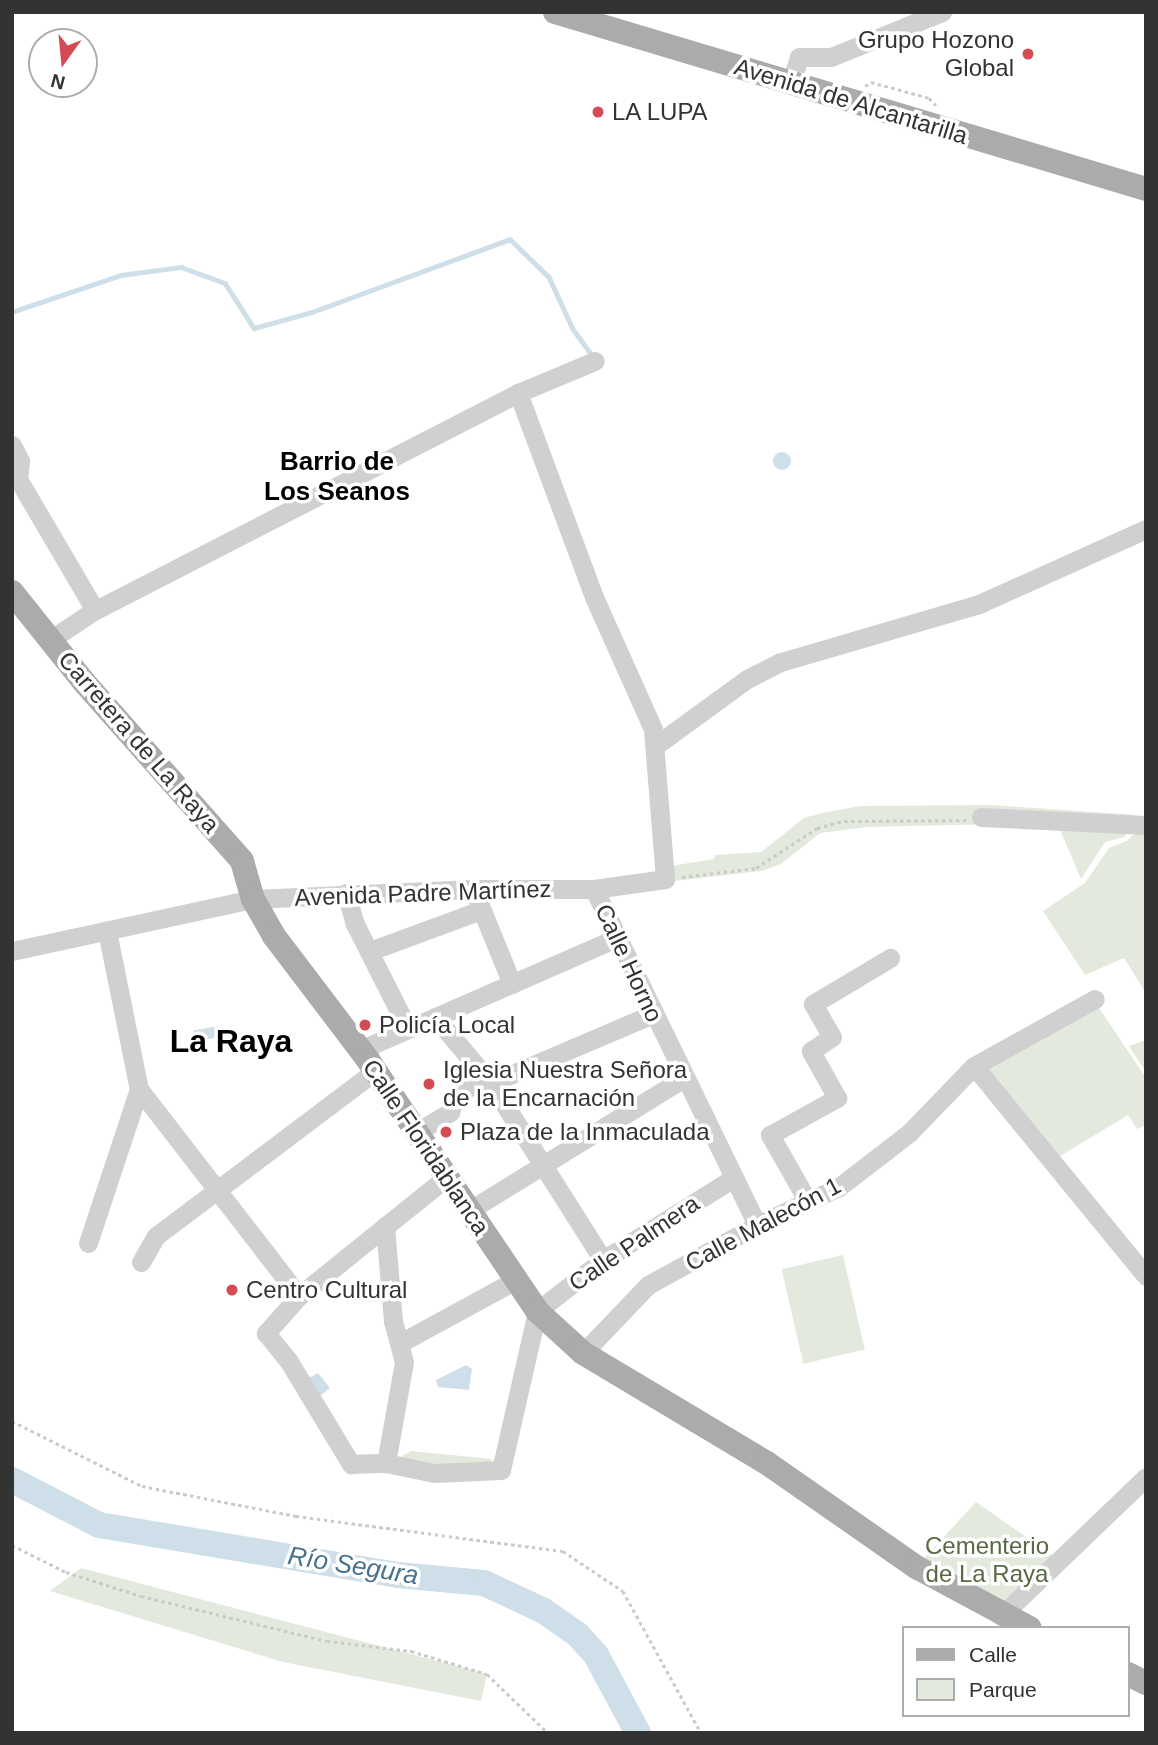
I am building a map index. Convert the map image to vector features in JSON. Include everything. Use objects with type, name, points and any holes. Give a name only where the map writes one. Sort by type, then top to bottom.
[{"type":"main road","name":"Avenida de Alcantarilla","points":[[555,12],[1146,189]]},
{"type":"main road","name":"Carretera de La Raya","points":[[16,602],[242,861],[253,899]]},
{"type":"main road","name":"Calle Floridablanca","points":[[253,899],[301,975],[360,1050],[448,1175],[514,1281],[537,1311],[583,1353],[767,1462],[916,1567],[1001,1616],[1025,1626]]},
{"type":"main road","points":[[1130,1675],[1146,1683]]},
{"type":"street","points":[[585,12],[605,27]]},
{"type":"street","points":[[791,83],[799,57],[831,57],[942,12]]},
{"type":"street","points":[[50,640],[95,610],[518,393],[595,361]]},
{"type":"street","points":[[518,393],[594,597],[653,729],[665,879]]},
{"type":"street","points":[[12,445],[20,461],[18,479],[95,610]]},
{"type":"street","points":[[655,746],[747,679],[781,662],[979,604],[1146,529]]},
{"type":"street","points":[[975,818],[1146,825]]},
{"type":"street","name":"Avenida Padre Martínez","points":[[12,951],[253,899],[473,888],[594,889],[665,879]]},
{"type":"street","points":[[473,888],[512,984]]},
{"type":"street","name":"Calle Horno","points":[[594,889],[614,939],[757,1225]]},
{"type":"street","points":[[346,893],[370,951],[407,1027]]},
{"type":"street","points":[[370,951],[481,910]]},
{"type":"street","points":[[107,931],[139,1089],[299,1296]]},
{"type":"street","points":[[360,1050],[407,1027],[614,939]]},
{"type":"street","points":[[807,1200],[770,1135],[836,1098],[811,1051],[832,1037],[813,1004],[890,958]]},
{"type":"street","name":"Calle Malecón 1","points":[[583,1353],[648,1285],[757,1225],[839,1187],[909,1133],[974,1066],[1095,999]]},
{"type":"street","points":[[444,1013],[603,1260]]},
{"type":"street","points":[[417,1132],[450,1112],[455,1097],[488,1080],[653,1014]]},
{"type":"street","points":[[974,1066],[1146,1276]]},
{"type":"street","points":[[141,1262],[156,1236],[375,1071]]},
{"type":"street","points":[[470,1210],[684,1079]]},
{"type":"street","points":[[88,1243],[139,1089]]},
{"type":"street","points":[[448,1175],[299,1296],[266,1333],[288,1360],[351,1464],[386,1463],[434,1474],[501,1470],[537,1311]]},
{"type":"street","name":"Calle Palmera","points":[[537,1311],[603,1260],[733,1178]]},
{"type":"street","points":[[385,1226],[393,1321],[402,1342],[404,1362],[386,1463]]},
{"type":"street","points":[[402,1342],[514,1281]]},
{"type":"street","points":[[1001,1616],[1146,1477]]},
{"type":"path","points":[[665,879],[756,868],[817,828],[844,821],[975,818]]},
{"type":"path","points":[[12,1421],[142,1486],[296,1516],[562,1551],[623,1591],[701,1733]]},
{"type":"path","points":[[12,1545],[66,1572],[141,1596],[327,1641],[411,1651],[487,1674],[548,1733]]},
{"type":"green space","points":[[991,805],[1135,815],[1132,828],[1124,837],[1105,842],[1081,879],[1058,825],[993,824],[868,827],[820,833],[781,864],[761,871],[674,881],[671,866],[714,859],[715,855],[761,852],[804,818],[822,813],[860,806]]},
{"type":"green space","points":[[1138,829],[1146,830],[1146,993],[1124,958],[1085,975],[1043,911],[1085,883],[1109,848],[1127,841]]},
{"type":"green space","points":[[1097,1005],[1146,1078],[1146,1125],[1137,1129],[1128,1115],[1052,1161],[979,1067]]},
{"type":"green space","points":[[1146,1040],[1146,1072],[1129,1046]]},
{"type":"green space","points":[[843,1255],[865,1350],[803,1364],[782,1269]]},
{"type":"green space","points":[[411,1451],[492,1459],[486,1466],[405,1464],[402,1456]]},
{"type":"green space","name":"Cementerio de La Raya","points":[[976,1502],[1059,1560],[1001,1616],[916,1567]]},
{"type":"green space","points":[[81,1568],[487,1674],[481,1701],[283,1662],[50,1591]]},
{"type":"shaded area","points":[[782,452],[788,455],[791,461],[788,467],[782,470],[776,467],[773,461],[776,455]]},
{"type":"shaded area","points":[[219,1026],[221,1037],[195,1041],[193,1031]]},
{"type":"shaded area","points":[[466,1365],[472,1369],[469,1390],[438,1387],[436,1380]]},
{"type":"shaded area","points":[[318,1373],[330,1388],[320,1396],[309,1378]]},
{"type":"waterway","points":[[12,312],[121,275],[181,267],[225,283],[254,328],[312,312],[510,239],[549,277],[573,329],[593,357]]},
{"type":"waterway","name":"Río Segura","points":[[12,1480],[99,1525],[398,1575],[484,1583],[544,1611],[578,1635],[596,1655],[638,1733]]},
{"type":"place","name":"Grupo Hozono Global","points":[[1028,54]]},
{"type":"place","name":"LA LUPA","points":[[598,112]]},
{"type":"place","name":"Policía Local","points":[[365,1025]]},
{"type":"place","name":"Iglesia Nuestra Señora de la Encarnación","points":[[429,1084]]},
{"type":"place","name":"Plaza de la Inmaculada","points":[[446,1132]]},
{"type":"place","name":"Centro Cultural","points":[[232,1290]]},
{"type":"district","name":"Barrio de Los Seanos","points":[[337,477]]},
{"type":"district","name":"La Raya","points":[[231,1041]]}]
